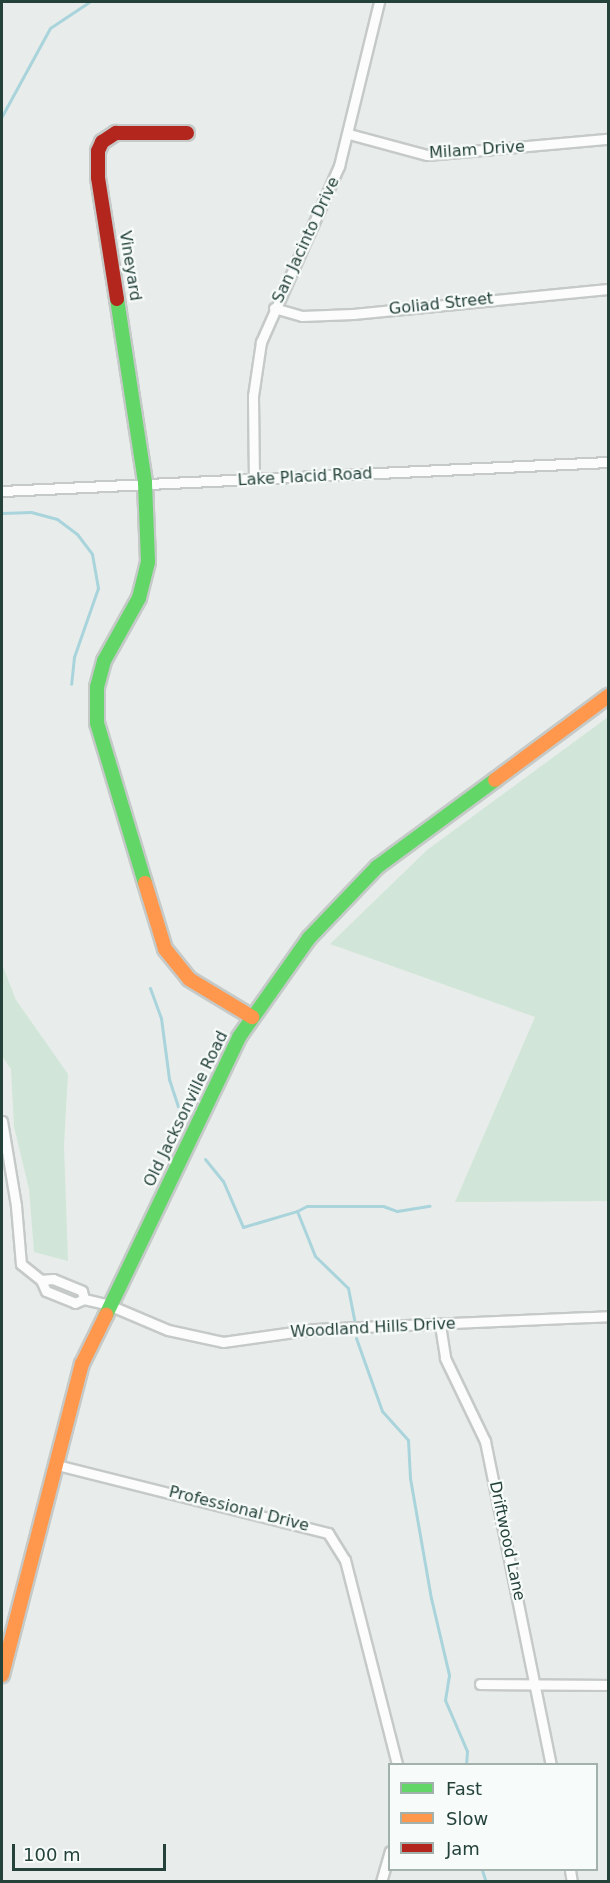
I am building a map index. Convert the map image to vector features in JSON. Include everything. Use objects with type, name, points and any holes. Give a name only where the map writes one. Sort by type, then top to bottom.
[{"type":"main road","name":"Vineyard","points":[[146,483],[98,177],[98,151],[102,142],[116,133],[187,133]]},
{"type":"main road","points":[[146,483],[147,572],[139,598],[100,674],[96,700],[98,735],[165,949],[189,979],[252,1017]]},
{"type":"main road","name":"Old Jacksonville Road","points":[[2,1675],[53,1464],[77,1376],[230,1052],[252,1017],[309,938],[377,867],[609,696]]},
{"type":"street","name":"San Jacinto Drive","points":[[254,480],[255,380],[261,342],[274,308],[325,201],[349,134],[379,2]]},
{"type":"street","name":"Milam Drive","points":[[349,134],[427,155],[609,139]]},
{"type":"street","name":"Goliad Street","points":[[274,308],[302,316],[353,314],[609,289]]},
{"type":"street","name":"Lake Placid Road","points":[[2,491],[609,462]]},
{"type":"street","name":"Woodland Hills Drive","points":[[2,1121],[16,1206],[19,1259],[24,1270],[41,1280],[46,1291],[75,1303],[84,1299],[109,1305],[168,1330],[223,1342],[315,1329],[609,1316]]},
{"type":"street","points":[[41,1280],[53,1279],[73,1287],[82,1291],[84,1299]]},
{"type":"street","name":"Driftwood Lane","points":[[440,1324],[445,1358],[485,1441],[537,1686],[551,1763]]},
{"type":"street","name":"Professional Drive","points":[[53,1464],[328,1533],[345,1560],[397,1763]]},
{"type":"street","points":[[480,1684],[609,1685]]},
{"type":"street","points":[[381,1881],[388,1858]]},
{"type":"green space","points":[[608,717],[608,1201],[455,1202],[535,1017],[330,944],[427,850]]},
{"type":"green space","points":[[2,964],[16,1000],[68,1074],[64,1145],[68,1261],[34,1252],[29,1189],[14,1127],[11,1069],[2,1056]]},
{"type":"waterway","points":[[2,116],[50,28],[89,2]]},
{"type":"waterway","points":[[2,513],[31,512],[57,519],[77,534],[92,554],[98,588],[74,657],[71,684]]},
{"type":"waterway","points":[[150,988],[161,1018],[169,1079],[178,1107]]},
{"type":"waterway","points":[[205,1159],[223,1181],[243,1227],[297,1211],[315,1256],[348,1288],[354,1320]]},
{"type":"waterway","points":[[297,1211],[307,1206],[383,1206],[397,1211],[430,1206]]},
{"type":"waterway","points":[[356,1338],[382,1411],[408,1440],[410,1478],[431,1598],[449,1675],[445,1700],[467,1751],[466,1763]]},
{"type":"waterway","points":[[482,1871],[486,1882]]},
{"type":"traffic: fast","points":[[117,299],[145,483],[148,562],[139,598],[104,661],[97,687],[97,723],[145,883]]},
{"type":"traffic: fast","points":[[106,1315],[239,1037],[309,938],[377,867],[495,780]]},
{"type":"traffic: slow","points":[[495,780],[608,696]]},
{"type":"traffic: slow","points":[[145,883],[165,949],[189,979],[252,1017]]},
{"type":"traffic: slow","points":[[2,1675],[82,1364],[106,1315]]},
{"type":"traffic: jam","points":[[117,299],[98,177],[98,151],[102,142],[116,133],[187,133]]}]
